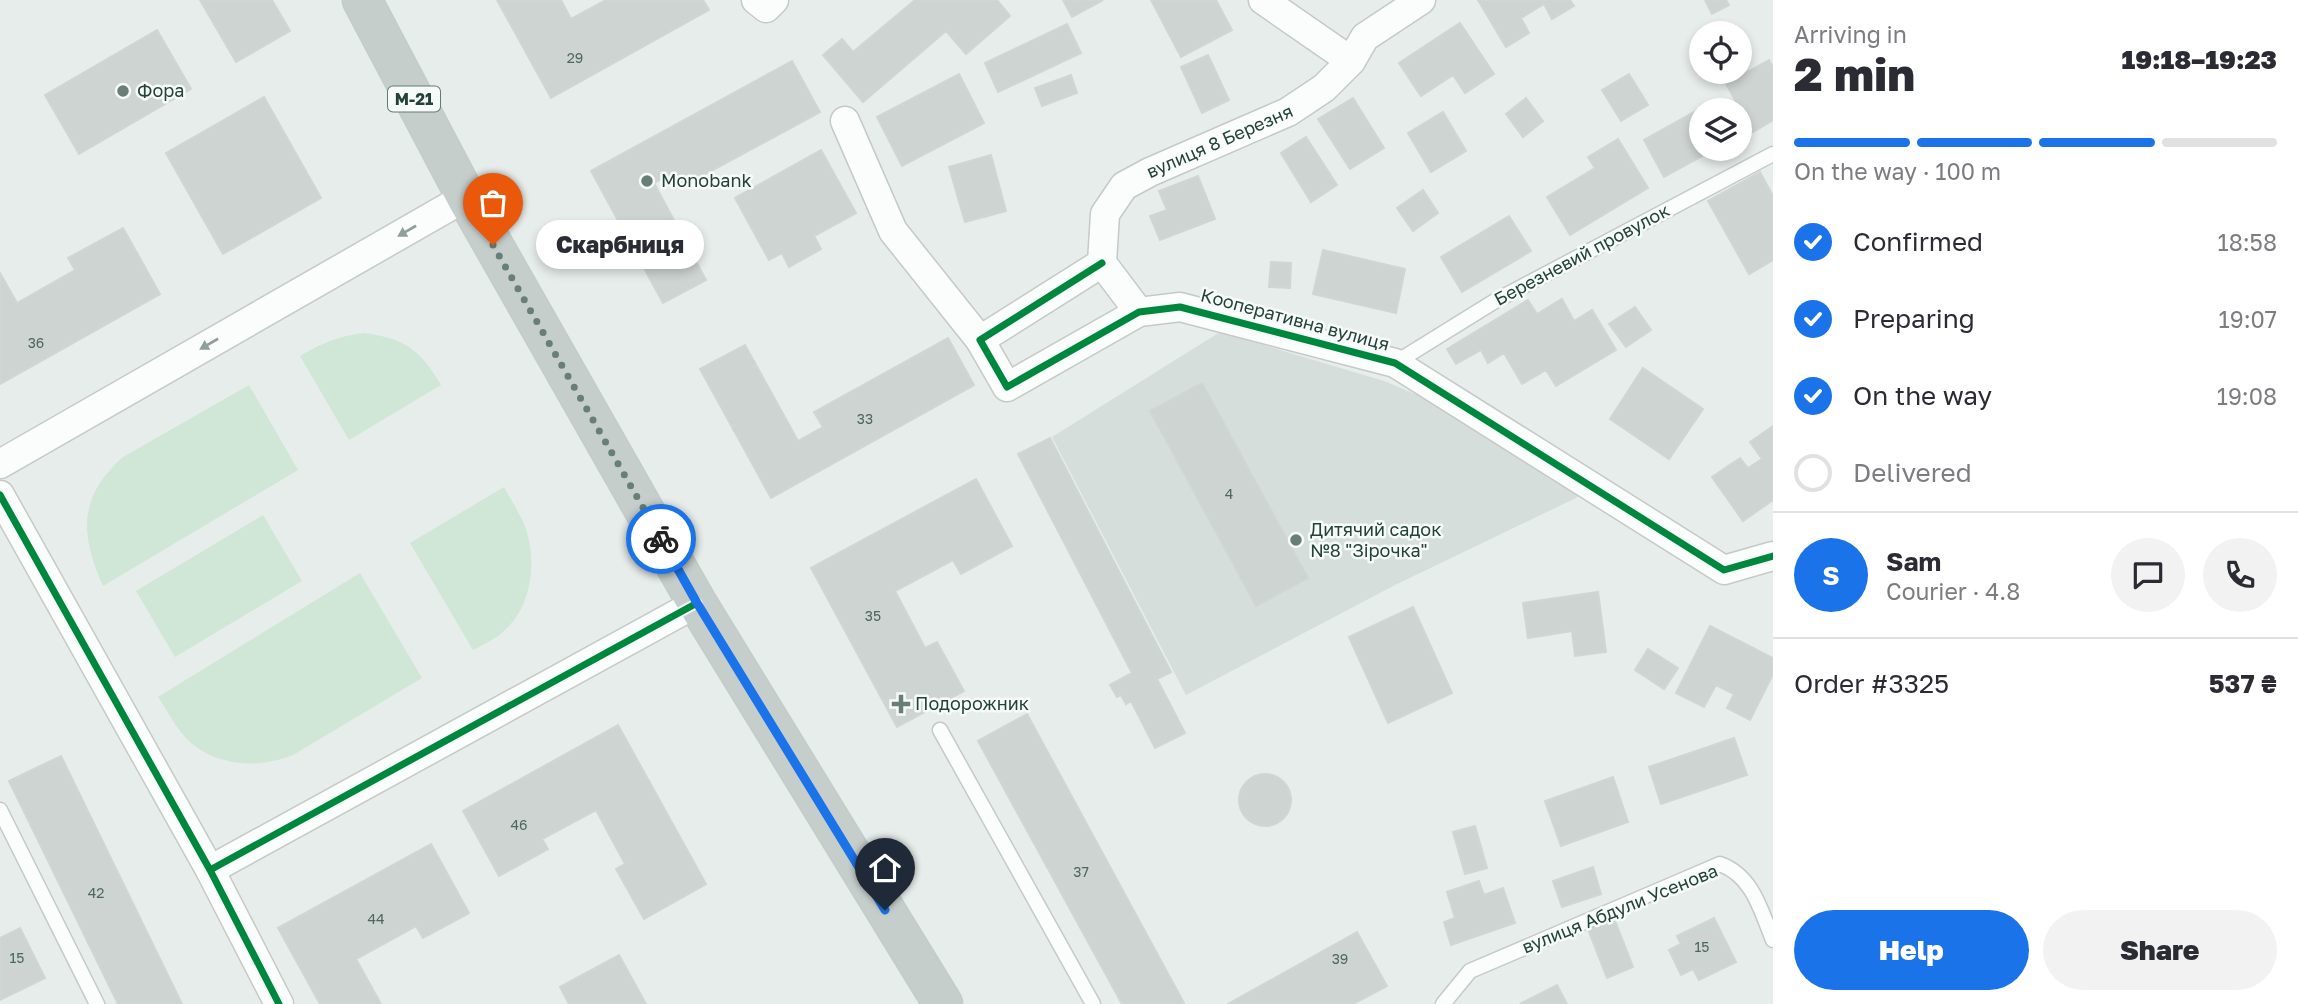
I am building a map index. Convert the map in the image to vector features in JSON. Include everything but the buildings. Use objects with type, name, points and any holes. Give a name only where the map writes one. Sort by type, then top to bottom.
[{"type":"highway","name":"М-21","points":[[362,0],[466,197],[697,603],[943,1004]]},
{"type":"street","points":[[1263,0],[1351,61]]},
{"type":"street","name":"вулиця 8 Березня","points":[[1102,263],[1105,214],[1125,186],[1150,172],[1287,112],[1324,89],[1351,61],[1365,37],[1421,0]]},
{"type":"street","points":[[845,121],[893,231],[980,340],[1102,263],[1139,312]]},
{"type":"street","points":[[0,464],[466,197]]},
{"type":"street","name":"Кооперативна вулиця","points":[[980,340],[1007,387],[1139,312],[1180,307],[1395,363],[1724,570],[1773,556]]},
{"type":"street","points":[[0,495],[210,870],[279,1004]]},
{"type":"street","points":[[210,870],[697,603]]},
{"type":"lane","name":"Березневий провулок","points":[[1395,363],[1496,301],[1773,154]]},
{"type":"lane","points":[[940,730],[1093,1004]]},
{"type":"lane","points":[[0,810],[97,1004]]},
{"type":"lane","name":"вулиця Абдули Усенова","points":[[1443,1004],[1470,971],[1720,864],[1734,869],[1748,883],[1773,940]]},
{"type":"shaded area","name":"Дитячий садок №8 \"Зірочка\"","points":[[1220,332],[1384,381],[1437,403],[1580,496],[1395,585],[1186,695],[1052,437]]},
{"type":"green space","points":[[364,333],[390,338],[410,348],[426,363],[441,385],[349,440],[300,356],[331,341]]},
{"type":"green space","points":[[249,385],[298,470],[103,586],[95,567],[87,533],[91,502],[108,472],[123,457]]},
{"type":"green space","points":[[504,487],[528,536],[531,561],[529,586],[521,610],[514,620],[491,641],[473,650],[410,543]]},
{"type":"green space","points":[[263,515],[302,581],[175,657],[136,591]]},
{"type":"green space","points":[[360,573],[422,678],[293,755],[280,759],[251,763],[223,760],[197,748],[186,738],[158,697]]},
{"type":"cycle path","points":[[1102,263],[980,340],[1007,387],[1139,312],[1180,307],[1395,363],[1724,570],[1773,556]]},
{"type":"cycle path","points":[[0,495],[210,870],[279,1004]]},
{"type":"cycle path","points":[[210,870],[697,603]]},
{"type":"way so far","points":[[493,245],[661,539]]},
{"type":"place","name":"Фора","points":[[123,91]]},
{"type":"place","name":"Monobank","points":[[647,181]]},
{"type":"place","name":"Скарбниця","points":[[493,245]]},
{"type":"place","name":"Дитячий садок №8 \"Зірочка\"","points":[[1296,540]]},
{"type":"place","name":"Подорожник","points":[[901,704]]},
{"type":"route","points":[[661,539],[697,603],[885,910]]}]
